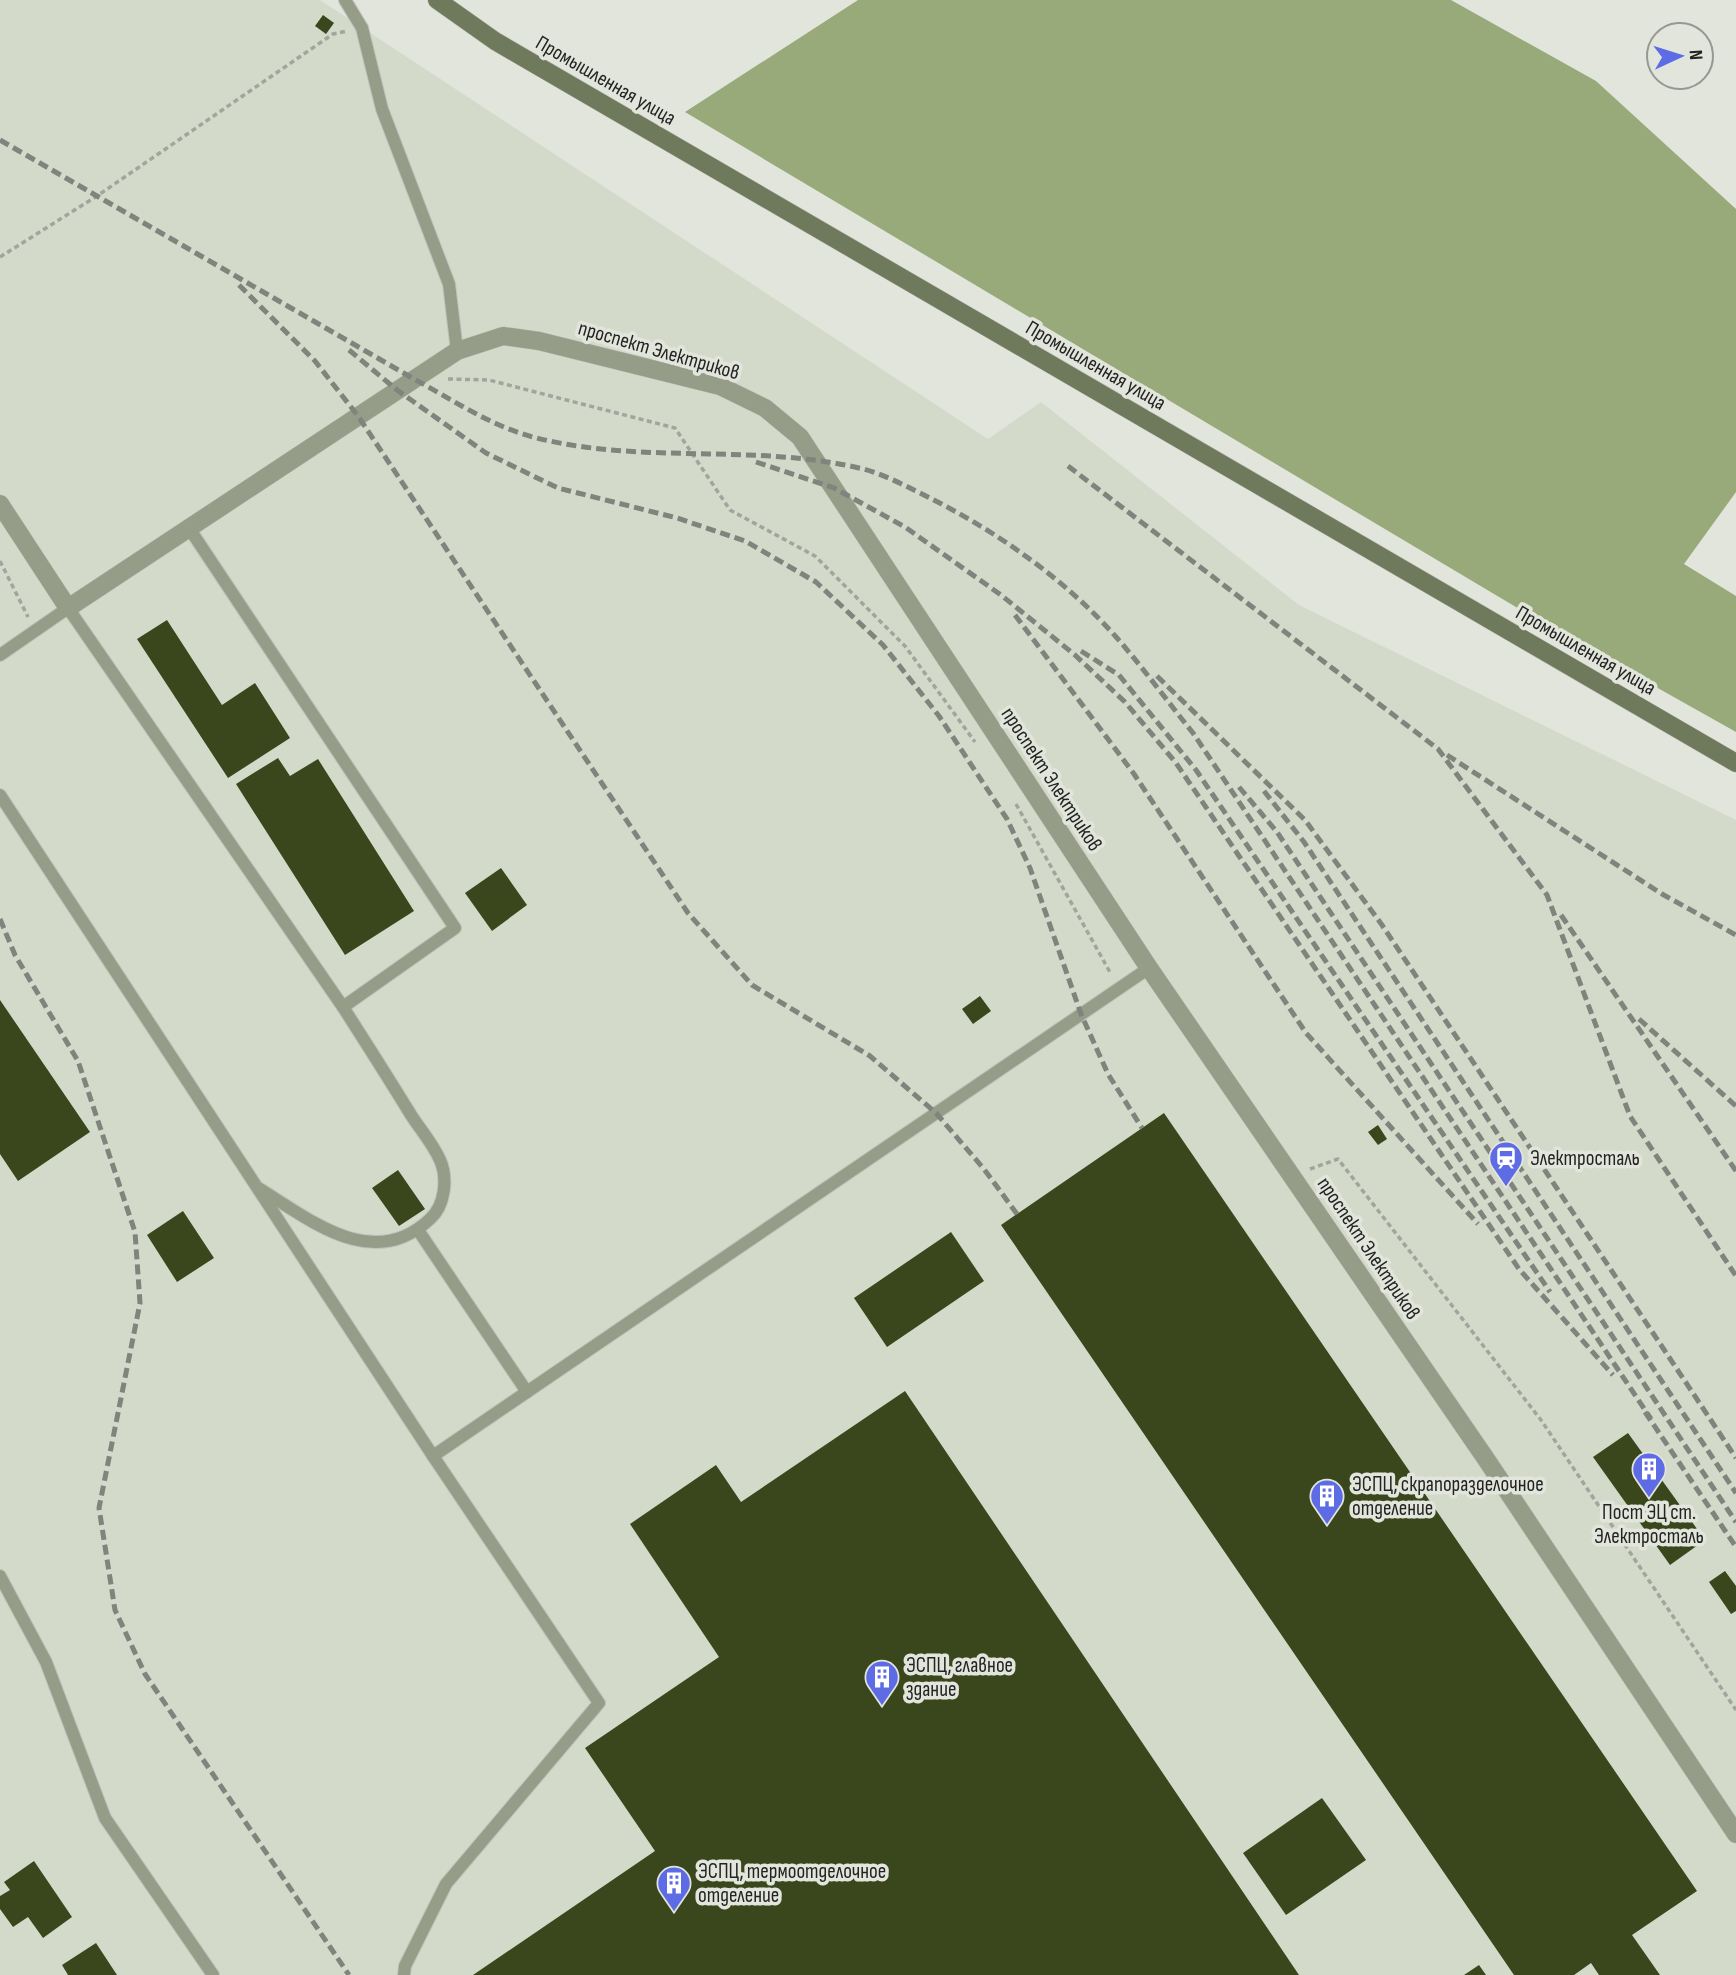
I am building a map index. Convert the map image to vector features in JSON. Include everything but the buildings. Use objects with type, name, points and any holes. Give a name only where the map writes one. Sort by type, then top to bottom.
[{"type":"street","name":"Промышленная улица","points":[[437,0],[495,41],[1736,764]]},
{"type":"street","name":"проспект Электриков","points":[[68,608],[457,351],[503,336],[539,341],[720,386],[765,408],[800,437],[1149,968],[1494,1470],[1736,1834]]},
{"type":"street","points":[[0,504],[68,608]]},
{"type":"lane","points":[[345,0],[362,28],[382,109],[449,284],[457,351]]},
{"type":"lane","points":[[189,528],[455,928],[343,1007]]},
{"type":"lane","points":[[0,656],[68,608],[343,1007],[441,1161],[443,1197],[438,1213],[418,1230],[391,1243],[371,1243],[327,1231],[257,1187]]},
{"type":"lane","points":[[0,794],[598,1703],[446,1884],[405,1966],[404,1975]]},
{"type":"lane","points":[[433,1456],[1149,968]]},
{"type":"lane","points":[[418,1230],[527,1392]]},
{"type":"lane","points":[[0,1576],[46,1662],[104,1818],[213,1975]]},
{"type":"path","points":[[0,257],[97,196],[333,34],[362,28]]},
{"type":"path","points":[[424,372],[445,379],[489,380],[675,428],[730,510],[815,556],[855,594],[905,646],[981,750]]},
{"type":"path","points":[[0,561],[35,631]]},
{"type":"path","points":[[1011,795],[1119,988]]},
{"type":"path","points":[[1291,1175],[1338,1159],[1541,1420],[1736,1710]]},
{"type":"shaded area","points":[[0,0],[320,0],[988,439],[1041,402],[1299,605],[1736,820],[1736,1975],[0,1975]]},
{"type":"green space","points":[[858,0],[1451,0],[1596,81],[1736,209],[1736,492],[1684,564],[1736,596],[1736,732],[1551,628],[685,112]]},
{"type":"railway","points":[[0,140],[414,379],[502,426],[533,437],[614,450],[778,457],[859,468],[896,481],[957,512],[1031,560],[1097,617],[1193,733],[1651,1419]]},
{"type":"railway","points":[[239,285],[315,361],[358,416],[688,913],[752,985],[870,1056],[936,1113],[984,1169],[1017,1214]]},
{"type":"railway","points":[[349,350],[397,390],[486,453],[558,488],[677,518],[745,541],[816,582],[883,645],[939,716],[1007,819],[1030,868],[1081,1014],[1108,1074],[1142,1128]]},
{"type":"railway","points":[[756,462],[834,488],[905,527],[1001,595],[1075,655],[1125,702],[1176,763],[1519,1269],[1613,1375]]},
{"type":"railway","points":[[1068,466],[1438,749],[1547,895],[1630,1116],[1736,1276]]},
{"type":"railway","points":[[1015,615],[1134,774],[1306,1033],[1478,1224]]},
{"type":"railway","points":[[1081,651],[1119,675],[1196,770],[1550,1292]]},
{"type":"railway","points":[[1157,676],[1305,820],[1382,925],[1736,1458]]},
{"type":"railway","points":[[1447,755],[1662,894],[1736,935]]},
{"type":"railway","points":[[1239,787],[1277,832],[1736,1522]]},
{"type":"railway","points":[[1264,791],[1304,842],[1736,1493]]},
{"type":"railway","points":[[1561,915],[1736,1171]]},
{"type":"railway","points":[[0,919],[15,955],[78,1061],[135,1232],[140,1303],[99,1508],[115,1610],[145,1674],[349,1975]]},
{"type":"railway","points":[[1639,1019],[1736,1106]]},
{"type":"railway","points":[[1645,1412],[1736,1547]]},
{"type":"place","name":"Электросталь","points":[[1506,1188]]},
{"type":"place","name":"Пост ЭЦ ст. Электросталь","points":[[1649,1499]]},
{"type":"place","name":"ЭСПЦ, скрапоразделочное отделение","points":[[1327,1526]]},
{"type":"place","name":"ЭСПЦ, главное здание","points":[[882,1707]]},
{"type":"place","name":"ЭСПЦ, термоотделочное отделение","points":[[674,1913]]}]
